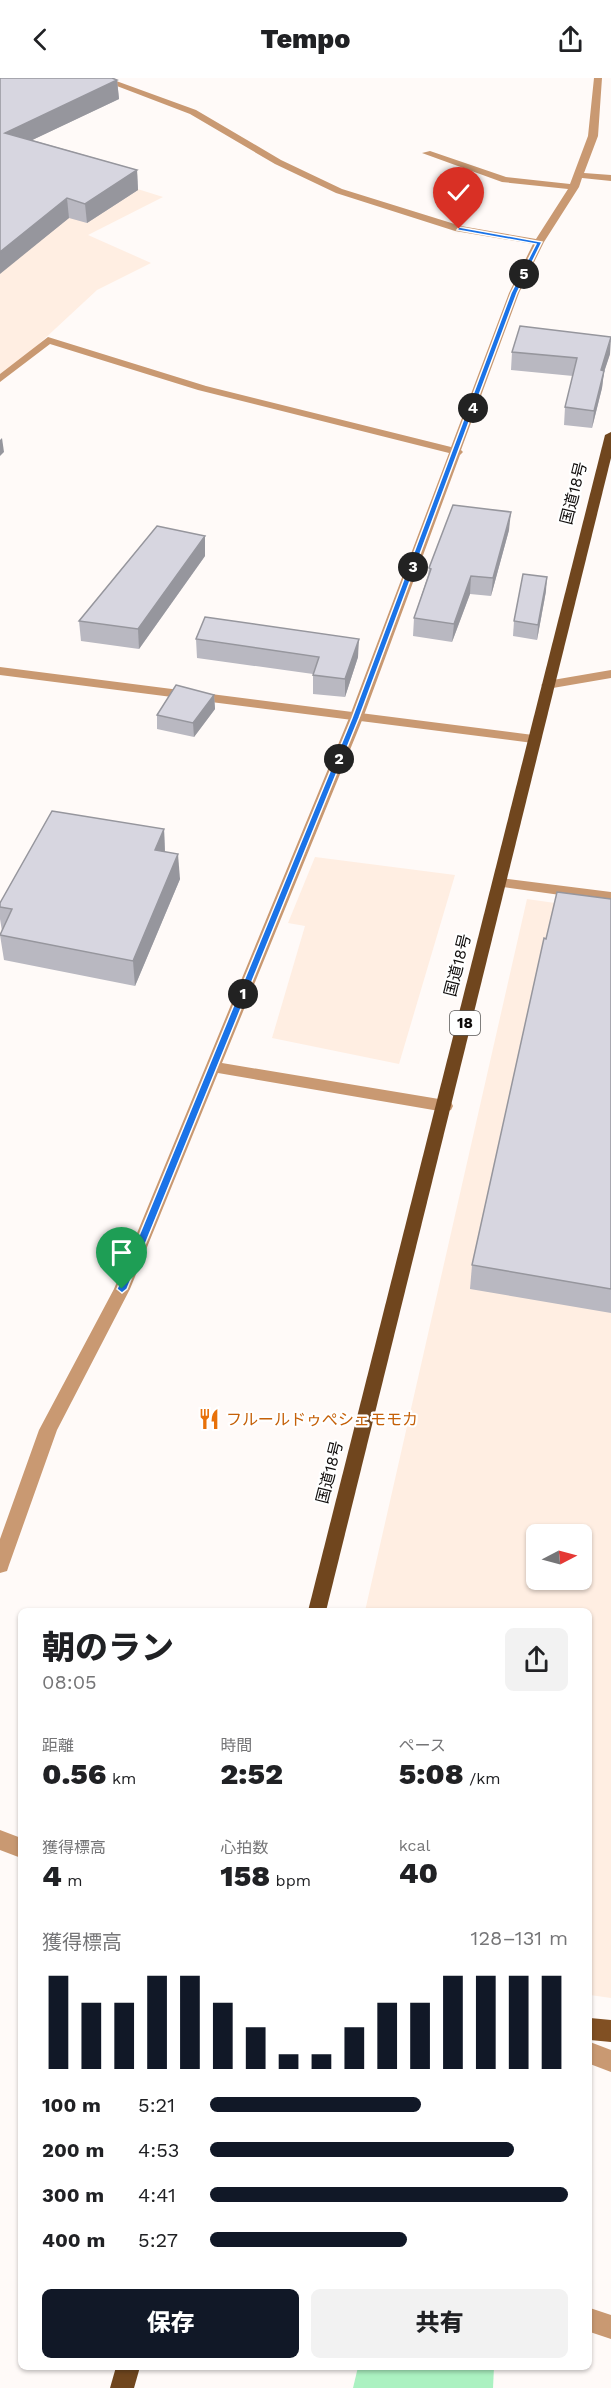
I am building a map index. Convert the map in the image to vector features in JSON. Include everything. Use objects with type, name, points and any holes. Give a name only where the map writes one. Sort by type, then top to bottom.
[{"type":"highway","name":"国道18号","points":[[318,1608],[501,883],[533,739],[611,435]]},
{"type":"highway","points":[[122,2388],[127,2370]]},
{"type":"main road","points":[[592,2029],[611,2031]]},
{"type":"street","points":[[100,78],[193,112],[278,162],[339,192],[459,229],[539,242]]},
{"type":"street","points":[[0,1564],[48,1430],[122,1289],[356,718],[514,293],[539,242],[574,187],[593,136],[598,78]]},
{"type":"street","points":[[427,153],[505,180],[574,187]]},
{"type":"street","points":[[578,175],[611,178]]},
{"type":"street","points":[[0,379],[48,340],[202,388],[456,453]]},
{"type":"street","points":[[0,671],[533,739]]},
{"type":"street","points":[[547,685],[611,674]]},
{"type":"street","points":[[501,883],[611,897]]},
{"type":"street","points":[[213,1066],[444,1106]]},
{"type":"street","points":[[0,1840],[18,1847]]},
{"type":"street","points":[[592,2054],[611,2061]]},
{"type":"street","points":[[592,2321],[611,2327]]},
{"type":"shaded area","points":[[58,164],[163,197],[88,235],[151,263],[97,290],[0,380],[0,171]]},
{"type":"shaded area","points":[[315,857],[455,875],[399,1064],[272,1038],[305,926],[288,923]]},
{"type":"shaded area","points":[[527,899],[611,911],[611,1998],[592,1995],[592,1608],[366,1608]]},
{"type":"green space","points":[[357,2370],[494,2370],[493,2388],[353,2388]]},
{"type":"building","points":[[0,78],[112,78],[117,80],[5,133],[137,170],[85,204],[67,198],[0,252]]},
{"type":"building","points":[[520,326],[611,337],[601,370],[604,371],[594,411],[565,407],[577,358],[512,352]]},
{"type":"building","points":[[453,505],[511,512],[493,578],[471,576],[454,624],[414,618],[431,569],[429,568]]},
{"type":"building","points":[[157,526],[205,536],[138,629],[79,621]]},
{"type":"building","points":[[523,574],[547,577],[538,625],[514,621]]},
{"type":"building","points":[[205,617],[359,639],[345,679],[313,675],[319,657],[196,639]]},
{"type":"building","points":[[176,685],[214,695],[193,723],[157,715]]},
{"type":"building","points":[[52,811],[164,829],[155,850],[178,854],[133,961],[0,935],[12,909],[0,907],[0,903]]},
{"type":"building","points":[[557,892],[611,899],[611,1289],[472,1265],[544,938],[546,939]]},
{"type":"place","name":"フルールドゥぺシェモモカ","points":[[209,1419]]},
{"type":"route","points":[[122,1289],[356,718],[514,293],[539,242],[459,229]]}]
